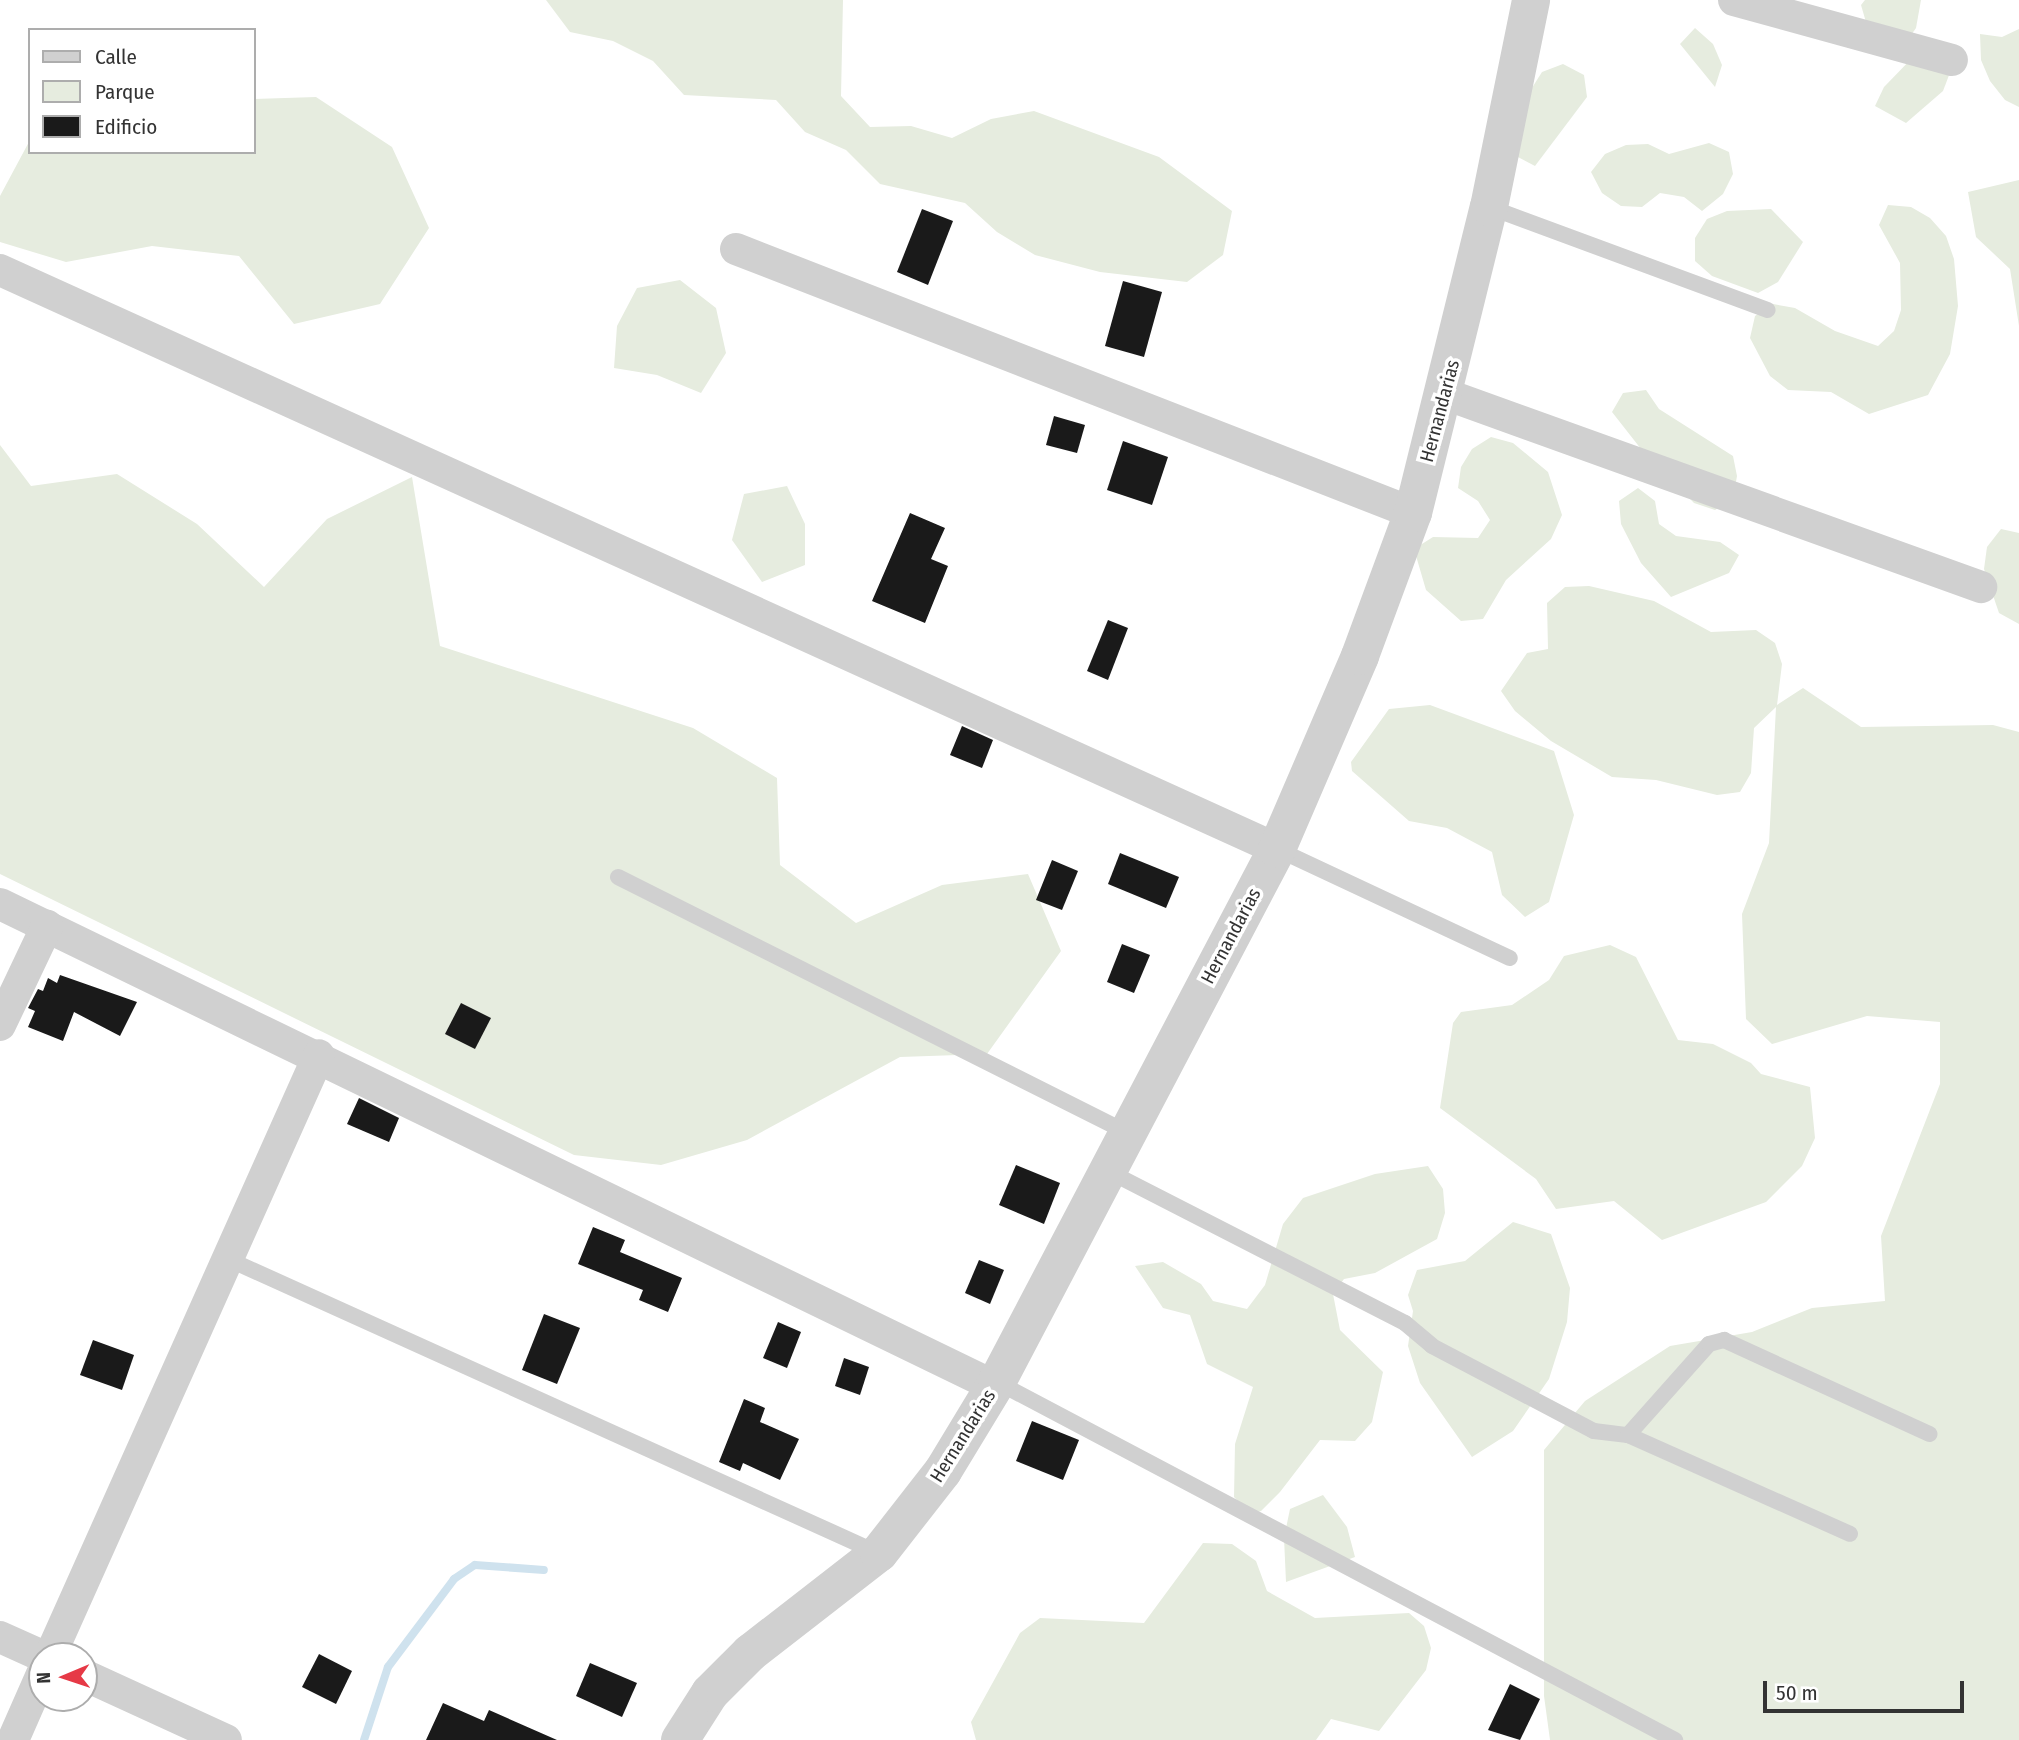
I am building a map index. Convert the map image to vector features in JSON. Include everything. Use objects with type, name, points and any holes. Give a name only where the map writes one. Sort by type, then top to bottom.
[{"type":"street","name":"Hernandarias","points":[[680,1740],[710,1693],[750,1653],[879,1553],[943,1471],[995,1384],[1277,849],[1360,656],[1413,513],[1445,394],[1489,207],[1531,0]]},
{"type":"street","points":[[1734,0],[1952,60]]},
{"type":"street","points":[[737,249],[1413,513]]},
{"type":"street","points":[[0,270],[1277,849]]},
{"type":"street","points":[[1445,394],[1981,587]]},
{"type":"street","points":[[0,904],[320,1055],[995,1384]]},
{"type":"street","points":[[0,1025],[47,926]]},
{"type":"street","points":[[56,1642],[320,1055]]},
{"type":"street","points":[[0,1637],[28,1650]]},
{"type":"street","points":[[98,1681],[226,1740]]},
{"type":"street","points":[[13,1740],[28,1706]]},
{"type":"lane","points":[[1489,207],[1768,310]]},
{"type":"lane","points":[[1277,849],[1510,958]]},
{"type":"lane","points":[[618,877],[1128,1133]]},
{"type":"lane","points":[[1108,1171],[1405,1323],[1432,1346],[1594,1431],[1628,1435],[1850,1534]]},
{"type":"lane","points":[[228,1259],[879,1553]]},
{"type":"lane","points":[[1628,1435],[1709,1344],[1724,1340],[1928,1434]]},
{"type":"lane","points":[[995,1384],[1675,1740]]},
{"type":"green space","points":[[546,0],[843,0],[841,96],[870,127],[911,126],[952,138],[991,119],[1034,111],[1159,157],[1232,211],[1223,255],[1187,282],[1100,272],[1035,255],[997,232],[965,203],[880,184],[846,150],[805,132],[776,100],[684,95],[653,61],[613,41],[570,32]]},
{"type":"green space","points":[[1865,0],[1921,0],[1916,28],[1902,48],[1868,29],[1861,5]]},
{"type":"green space","points":[[1695,28],[1713,44],[1722,65],[1715,87],[1680,44]]},
{"type":"green space","points":[[2019,29],[2019,107],[2005,100],[1990,81],[1981,60],[1980,34],[2002,37]]},
{"type":"green space","points":[[1915,55],[1951,70],[1943,91],[1906,123],[1875,106],[1884,87]]},
{"type":"green space","points":[[1563,64],[1584,75],[1587,97],[1535,166],[1516,156],[1530,91],[1542,72]]},
{"type":"green space","points":[[316,97],[392,147],[429,228],[380,304],[294,324],[239,256],[152,246],[66,262],[0,242],[0,196],[28,144],[28,154],[256,154],[256,99]]},
{"type":"green space","points":[[1709,143],[1729,152],[1733,174],[1723,194],[1702,211],[1684,197],[1660,193],[1642,207],[1621,206],[1602,193],[1591,172],[1605,154],[1626,145],[1648,144],[1669,154]]},
{"type":"green space","points":[[2019,180],[2019,326],[2010,269],[1976,237],[1968,192]]},
{"type":"green space","points":[[1888,205],[1911,207],[1930,218],[1946,236],[1954,259],[1958,306],[1950,354],[1928,395],[1869,414],[1831,392],[1788,390],[1770,376],[1750,338],[1755,316],[1773,304],[1795,308],[1835,331],[1878,346],[1894,331],[1901,310],[1900,263],[1879,225]]},
{"type":"green space","points":[[1771,209],[1803,242],[1778,282],[1758,293],[1712,276],[1695,261],[1695,238],[1707,219],[1727,211]]},
{"type":"green space","points":[[680,280],[716,308],[726,353],[701,393],[657,375],[614,368],[617,326],[637,288]]},
{"type":"green space","points":[[1646,390],[1659,409],[1733,456],[1737,476],[1733,499],[1715,510],[1694,503],[1641,449],[1612,412],[1623,393]]},
{"type":"green space","points":[[1491,437],[1513,443],[1548,472],[1562,515],[1551,539],[1506,580],[1483,619],[1461,621],[1426,590],[1414,549],[1433,537],[1478,538],[1490,520],[1478,501],[1458,488],[1461,467],[1472,449]]},
{"type":"green space","points":[[0,445],[31,486],[117,474],[197,524],[264,587],[327,519],[412,477],[440,646],[693,728],[777,778],[780,865],[856,923],[942,885],[1028,874],[1061,951],[987,1054],[900,1057],[747,1140],[661,1165],[574,1155],[0,874]]},
{"type":"green space","points":[[787,486],[805,524],[805,565],[762,582],[732,540],[744,494]]},
{"type":"green space","points":[[1638,488],[1655,501],[1659,524],[1676,536],[1720,542],[1739,555],[1729,573],[1671,597],[1641,563],[1621,524],[1619,501]]},
{"type":"green space","points":[[2001,529],[2019,533],[2019,624],[1999,613],[1984,569],[1987,547]]},
{"type":"green space","points":[[1589,586],[1654,601],[1711,632],[1756,630],[1775,643],[1782,664],[1777,705],[1803,688],[1861,727],[1993,725],[2019,732],[2019,1740],[1550,1740],[1544,1696],[1544,1450],[1585,1401],[1670,1346],[1752,1332],[1812,1308],[1885,1301],[1881,1236],[1940,1084],[1940,1022],[1867,1016],[1772,1044],[1746,1019],[1742,914],[1769,843],[1776,707],[1754,728],[1751,773],[1740,792],[1717,795],[1656,780],[1612,777],[1551,741],[1515,711],[1501,691],[1527,653],[1548,649],[1547,603],[1565,587]]},
{"type":"green space","points":[[1430,705],[1554,751],[1574,815],[1549,902],[1525,917],[1502,895],[1492,852],[1447,828],[1409,821],[1352,771],[1351,762],[1389,709]]},
{"type":"green space","points":[[1610,945],[1636,957],[1678,1040],[1713,1044],[1751,1063],[1761,1074],[1810,1087],[1815,1138],[1802,1166],[1766,1202],[1662,1240],[1614,1201],[1556,1209],[1536,1179],[1440,1108],[1453,1023],[1461,1012],[1512,1005],[1549,980],[1564,956]]},
{"type":"green space","points":[[1428,1166],[1443,1189],[1445,1213],[1437,1239],[1375,1273],[1344,1279],[1333,1294],[1340,1330],[1383,1372],[1372,1422],[1355,1441],[1320,1440],[1280,1492],[1261,1511],[1250,1514],[1234,1497],[1235,1444],[1253,1387],[1207,1364],[1190,1315],[1163,1308],[1135,1266],[1163,1262],[1201,1284],[1213,1301],[1247,1309],[1265,1285],[1283,1224],[1303,1198],[1375,1174]]},
{"type":"green space","points":[[1513,1222],[1551,1234],[1570,1288],[1567,1322],[1549,1379],[1513,1431],[1472,1457],[1420,1383],[1408,1346],[1413,1311],[1408,1295],[1417,1270],[1465,1261]]},
{"type":"green space","points":[[1323,1495],[1347,1527],[1355,1557],[1286,1582],[1284,1538],[1290,1509]]},
{"type":"green space","points":[[1203,1543],[1232,1544],[1256,1561],[1267,1591],[1315,1618],[1409,1613],[1424,1626],[1431,1648],[1426,1670],[1379,1731],[1331,1719],[1316,1740],[976,1740],[971,1722],[1020,1633],[1040,1618],[1144,1623]]},
{"type":"building","points":[[922,209],[953,221],[928,285],[897,272]]},
{"type":"building","points":[[1123,281],[1162,292],[1144,357],[1105,346]]},
{"type":"building","points":[[1054,416],[1085,425],[1077,453],[1046,445]]},
{"type":"building","points":[[1123,441],[1168,457],[1152,505],[1107,490]]},
{"type":"building","points":[[910,513],[945,528],[931,559],[948,566],[925,623],[872,601]]},
{"type":"building","points":[[1108,620],[1128,628],[1108,680],[1087,671]]},
{"type":"building","points":[[962,726],[993,740],[982,768],[950,755]]},
{"type":"building","points":[[1120,853],[1179,877],[1166,908],[1108,884]]},
{"type":"building","points":[[1052,860],[1078,871],[1062,910],[1036,900]]},
{"type":"building","points":[[1122,944],[1150,955],[1134,993],[1107,982]]},
{"type":"building","points":[[60,975],[137,1002],[120,1036],[74,1012],[63,1041],[28,1027],[35,1011],[28,1008],[38,989],[43,991],[48,978],[57,983]]},
{"type":"building","points":[[461,1003],[491,1018],[475,1049],[445,1034]]},
{"type":"building","points":[[359,1098],[399,1118],[389,1142],[347,1124]]},
{"type":"building","points":[[1016,1165],[1060,1183],[1044,1224],[999,1205]]},
{"type":"building","points":[[593,1227],[625,1240],[620,1252],[682,1278],[668,1312],[639,1300],[643,1290],[578,1264]]},
{"type":"building","points":[[979,1260],[1004,1270],[990,1304],[965,1293]]},
{"type":"building","points":[[544,1314],[580,1328],[557,1384],[522,1370]]},
{"type":"building","points":[[778,1322],[801,1332],[787,1368],[763,1358]]},
{"type":"building","points":[[93,1340],[134,1355],[122,1390],[80,1375]]},
{"type":"building","points":[[844,1358],[869,1367],[860,1395],[835,1386]]},
{"type":"building","points":[[744,1399],[765,1408],[760,1422],[799,1439],[780,1480],[743,1463],[740,1471],[719,1462]]},
{"type":"building","points":[[1032,1421],[1079,1440],[1063,1480],[1016,1461]]},
{"type":"building","points":[[319,1654],[352,1671],[336,1704],[302,1687]]},
{"type":"building","points":[[590,1663],[637,1683],[622,1717],[576,1696]]},
{"type":"building","points":[[1510,1684],[1540,1699],[1520,1740],[1488,1730]]},
{"type":"building","points":[[443,1703],[484,1721],[489,1710],[557,1740],[426,1740]]},
{"type":"waterway","points":[[364,1740],[388,1667],[454,1579],[475,1565],[544,1570]]}]
